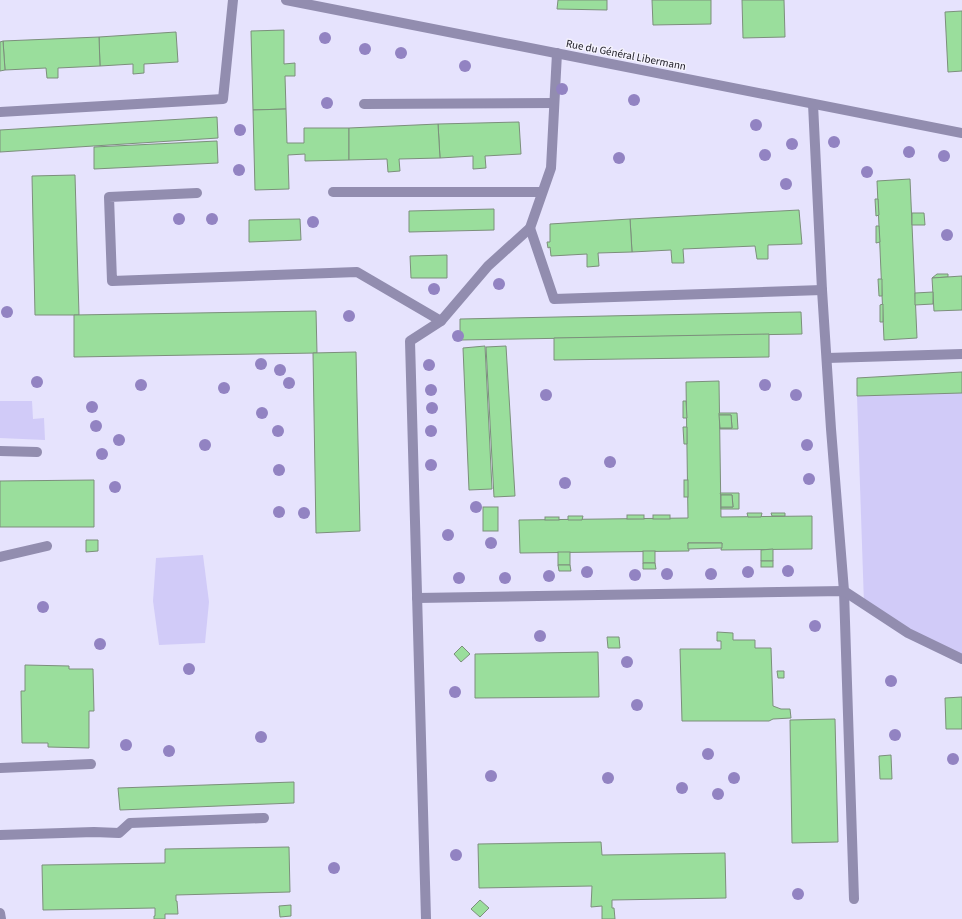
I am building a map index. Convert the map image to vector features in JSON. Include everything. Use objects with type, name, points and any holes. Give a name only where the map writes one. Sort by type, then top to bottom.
[{"type":"street","points":[[0,112],[223,99],[233,0]]},
{"type":"street","name":"Rue du Général Libermann","points":[[286,0],[962,133]]},
{"type":"street","points":[[426,919],[410,341],[441,321],[488,266],[530,228],[551,168],[557,53]]},
{"type":"street","points":[[364,104],[554,103]]},
{"type":"street","points":[[813,104],[822,290],[844,591],[854,899]]},
{"type":"street","points":[[333,192],[542,192]]},
{"type":"street","points":[[197,193],[109,197],[112,282],[357,272],[441,321]]},
{"type":"street","points":[[530,228],[554,299],[822,290]]},
{"type":"street","points":[[827,358],[962,354]]},
{"type":"street","points":[[0,451],[37,452]]},
{"type":"street","points":[[0,557],[47,546]]},
{"type":"street","points":[[417,598],[844,591],[908,633],[962,659]]},
{"type":"street","points":[[0,768],[91,764]]},
{"type":"street","points":[[0,835],[94,832],[119,833],[130,823],[264,818]]},
{"type":"street","points":[[0,913],[0,919]]},
{"type":"shaded area","points":[[962,393],[962,657],[864,604],[857,396]]},
{"type":"shaded area","points":[[0,401],[32,401],[33,419],[44,418],[45,440],[0,438]]},
{"type":"shaded area","points":[[203,555],[209,602],[205,643],[159,645],[153,601],[156,558]]},
{"type":"building","points":[[558,0],[607,0],[607,10],[557,9]]},
{"type":"building","points":[[652,0],[711,0],[711,24],[653,25]]},
{"type":"building","points":[[742,0],[784,0],[785,37],[743,38]]},
{"type":"building","points":[[962,11],[962,71],[948,72],[945,12]]},
{"type":"building","points":[[284,30],[284,64],[295,63],[295,76],[285,76],[286,109],[253,110],[251,31]]},
{"type":"building","points":[[176,32],[178,62],[144,64],[144,73],[133,74],[133,64],[100,66],[99,37]]},
{"type":"building","points":[[99,37],[100,66],[58,68],[58,78],[47,78],[46,68],[5,70],[3,41]]},
{"type":"building","points":[[3,41],[5,70],[0,71],[0,42]]},
{"type":"building","points":[[286,109],[287,143],[304,143],[304,128],[349,128],[349,160],[305,161],[305,154],[288,155],[289,189],[255,190],[253,110]]},
{"type":"building","points":[[217,117],[218,138],[0,152],[0,130]]},
{"type":"building","points":[[519,122],[521,154],[485,156],[486,168],[473,169],[473,156],[440,158],[438,124]]},
{"type":"building","points":[[438,124],[440,158],[399,159],[400,171],[388,172],[387,159],[349,160],[349,128]]},
{"type":"building","points":[[217,141],[218,163],[94,169],[94,147]]},
{"type":"building","points":[[75,175],[79,315],[35,315],[32,176]]},
{"type":"building","points":[[910,179],[917,338],[884,340],[877,181]]},
{"type":"building","points":[[875,199],[878,199],[879,215],[876,216]]},
{"type":"building","points":[[494,209],[494,230],[409,232],[409,211]]},
{"type":"building","points":[[799,210],[802,244],[768,245],[768,259],[757,259],[755,246],[683,249],[684,263],[672,263],[671,250],[632,252],[630,219]]},
{"type":"building","points":[[912,213],[924,213],[925,225],[912,225]]},
{"type":"building","points":[[300,219],[301,240],[249,242],[249,220]]},
{"type":"building","points":[[630,219],[632,252],[598,253],[599,266],[587,267],[587,254],[551,256],[550,247],[548,248],[547,242],[550,242],[550,224]]},
{"type":"building","points":[[876,226],[879,226],[880,242],[876,243]]},
{"type":"building","points":[[447,255],[447,278],[411,278],[410,256]]},
{"type":"building","points":[[937,274],[948,274],[948,277],[932,278]]},
{"type":"building","points":[[962,276],[962,310],[934,311],[932,278]]},
{"type":"building","points":[[878,279],[882,279],[882,296],[879,296]]},
{"type":"building","points":[[933,292],[933,304],[915,305],[915,293]]},
{"type":"building","points":[[883,304],[883,322],[880,322],[880,305]]},
{"type":"building","points":[[316,311],[317,353],[74,357],[74,315]]},
{"type":"building","points":[[801,312],[802,334],[460,340],[460,319]]},
{"type":"building","points":[[769,334],[769,357],[554,360],[554,338]]},
{"type":"building","points":[[485,346],[492,489],[469,490],[463,348]]},
{"type":"building","points":[[506,346],[515,496],[494,497],[486,347]]},
{"type":"building","points":[[356,352],[360,531],[316,533],[313,353]]},
{"type":"building","points":[[962,372],[962,393],[857,396],[857,378]]},
{"type":"building","points":[[719,381],[721,517],[812,516],[812,549],[721,550],[722,543],[688,543],[689,551],[520,553],[519,520],[688,518],[686,382]]},
{"type":"building","points":[[683,401],[686,401],[687,418],[683,418]]},
{"type":"building","points":[[719,413],[737,413],[738,429],[720,429],[732,428],[731,415],[719,415]]},
{"type":"building","points":[[719,415],[731,415],[732,428],[720,428]]},
{"type":"building","points":[[683,427],[687,427],[687,444],[684,444]]},
{"type":"building","points":[[94,480],[94,527],[0,527],[0,481]]},
{"type":"building","points":[[684,480],[688,480],[688,497],[684,497]]},
{"type":"building","points":[[720,493],[739,493],[739,509],[721,509],[721,507],[733,507],[732,495],[721,495]]},
{"type":"building","points":[[721,495],[732,495],[733,507],[721,507]]},
{"type":"building","points":[[483,507],[498,507],[498,531],[483,531]]},
{"type":"building","points":[[747,513],[762,513],[761,517],[748,517]]},
{"type":"building","points":[[771,513],[785,513],[785,516],[772,516]]},
{"type":"building","points":[[627,515],[644,515],[644,519],[627,519]]},
{"type":"building","points":[[653,515],[670,515],[670,519],[653,519]]},
{"type":"building","points":[[568,516],[583,516],[582,520],[568,520]]},
{"type":"building","points":[[545,517],[559,517],[559,520],[545,520]]},
{"type":"building","points":[[86,540],[98,540],[98,551],[86,552]]},
{"type":"building","points":[[688,543],[722,543],[722,548],[688,549]]},
{"type":"building","points":[[773,549],[773,561],[761,561],[761,550]]},
{"type":"building","points":[[643,551],[655,551],[655,563],[643,563]]},
{"type":"building","points":[[558,552],[570,552],[570,565],[558,565]]},
{"type":"building","points":[[761,561],[773,561],[773,567],[761,567]]},
{"type":"building","points":[[643,563],[655,563],[656,569],[643,569]]},
{"type":"building","points":[[558,565],[570,565],[571,571],[559,571]]},
{"type":"building","points":[[717,632],[733,633],[733,640],[755,640],[755,648],[771,648],[773,706],[781,709],[790,709],[791,718],[773,719],[769,721],[682,721],[680,649],[721,649],[721,641],[717,641]]},
{"type":"building","points":[[607,637],[619,637],[620,648],[608,648]]},
{"type":"building","points":[[462,646],[470,654],[461,662],[454,654]]},
{"type":"building","points":[[598,652],[599,697],[475,698],[475,654]]},
{"type":"building","points":[[25,665],[69,666],[69,669],[93,669],[94,711],[89,711],[89,748],[48,747],[48,743],[22,743],[21,691],[25,691]]},
{"type":"building","points":[[777,671],[784,671],[784,678],[778,678]]},
{"type":"building","points":[[962,697],[962,729],[946,729],[945,698]]},
{"type":"building","points":[[835,719],[838,842],[792,843],[790,720]]},
{"type":"building","points":[[891,755],[892,779],[880,779],[879,756]]},
{"type":"building","points":[[294,782],[294,803],[120,810],[118,788]]},
{"type":"building","points":[[601,842],[602,855],[725,853],[726,898],[612,900],[612,908],[614,908],[615,919],[602,919],[602,906],[591,907],[592,886],[479,888],[478,844]]},
{"type":"building","points":[[289,847],[290,892],[176,895],[178,914],[165,914],[165,919],[154,919],[155,908],[43,910],[42,865],[165,863],[165,849]]},
{"type":"building","points":[[480,900],[489,908],[480,917],[471,909]]},
{"type":"building","points":[[291,905],[291,916],[280,917],[279,906]]}]
